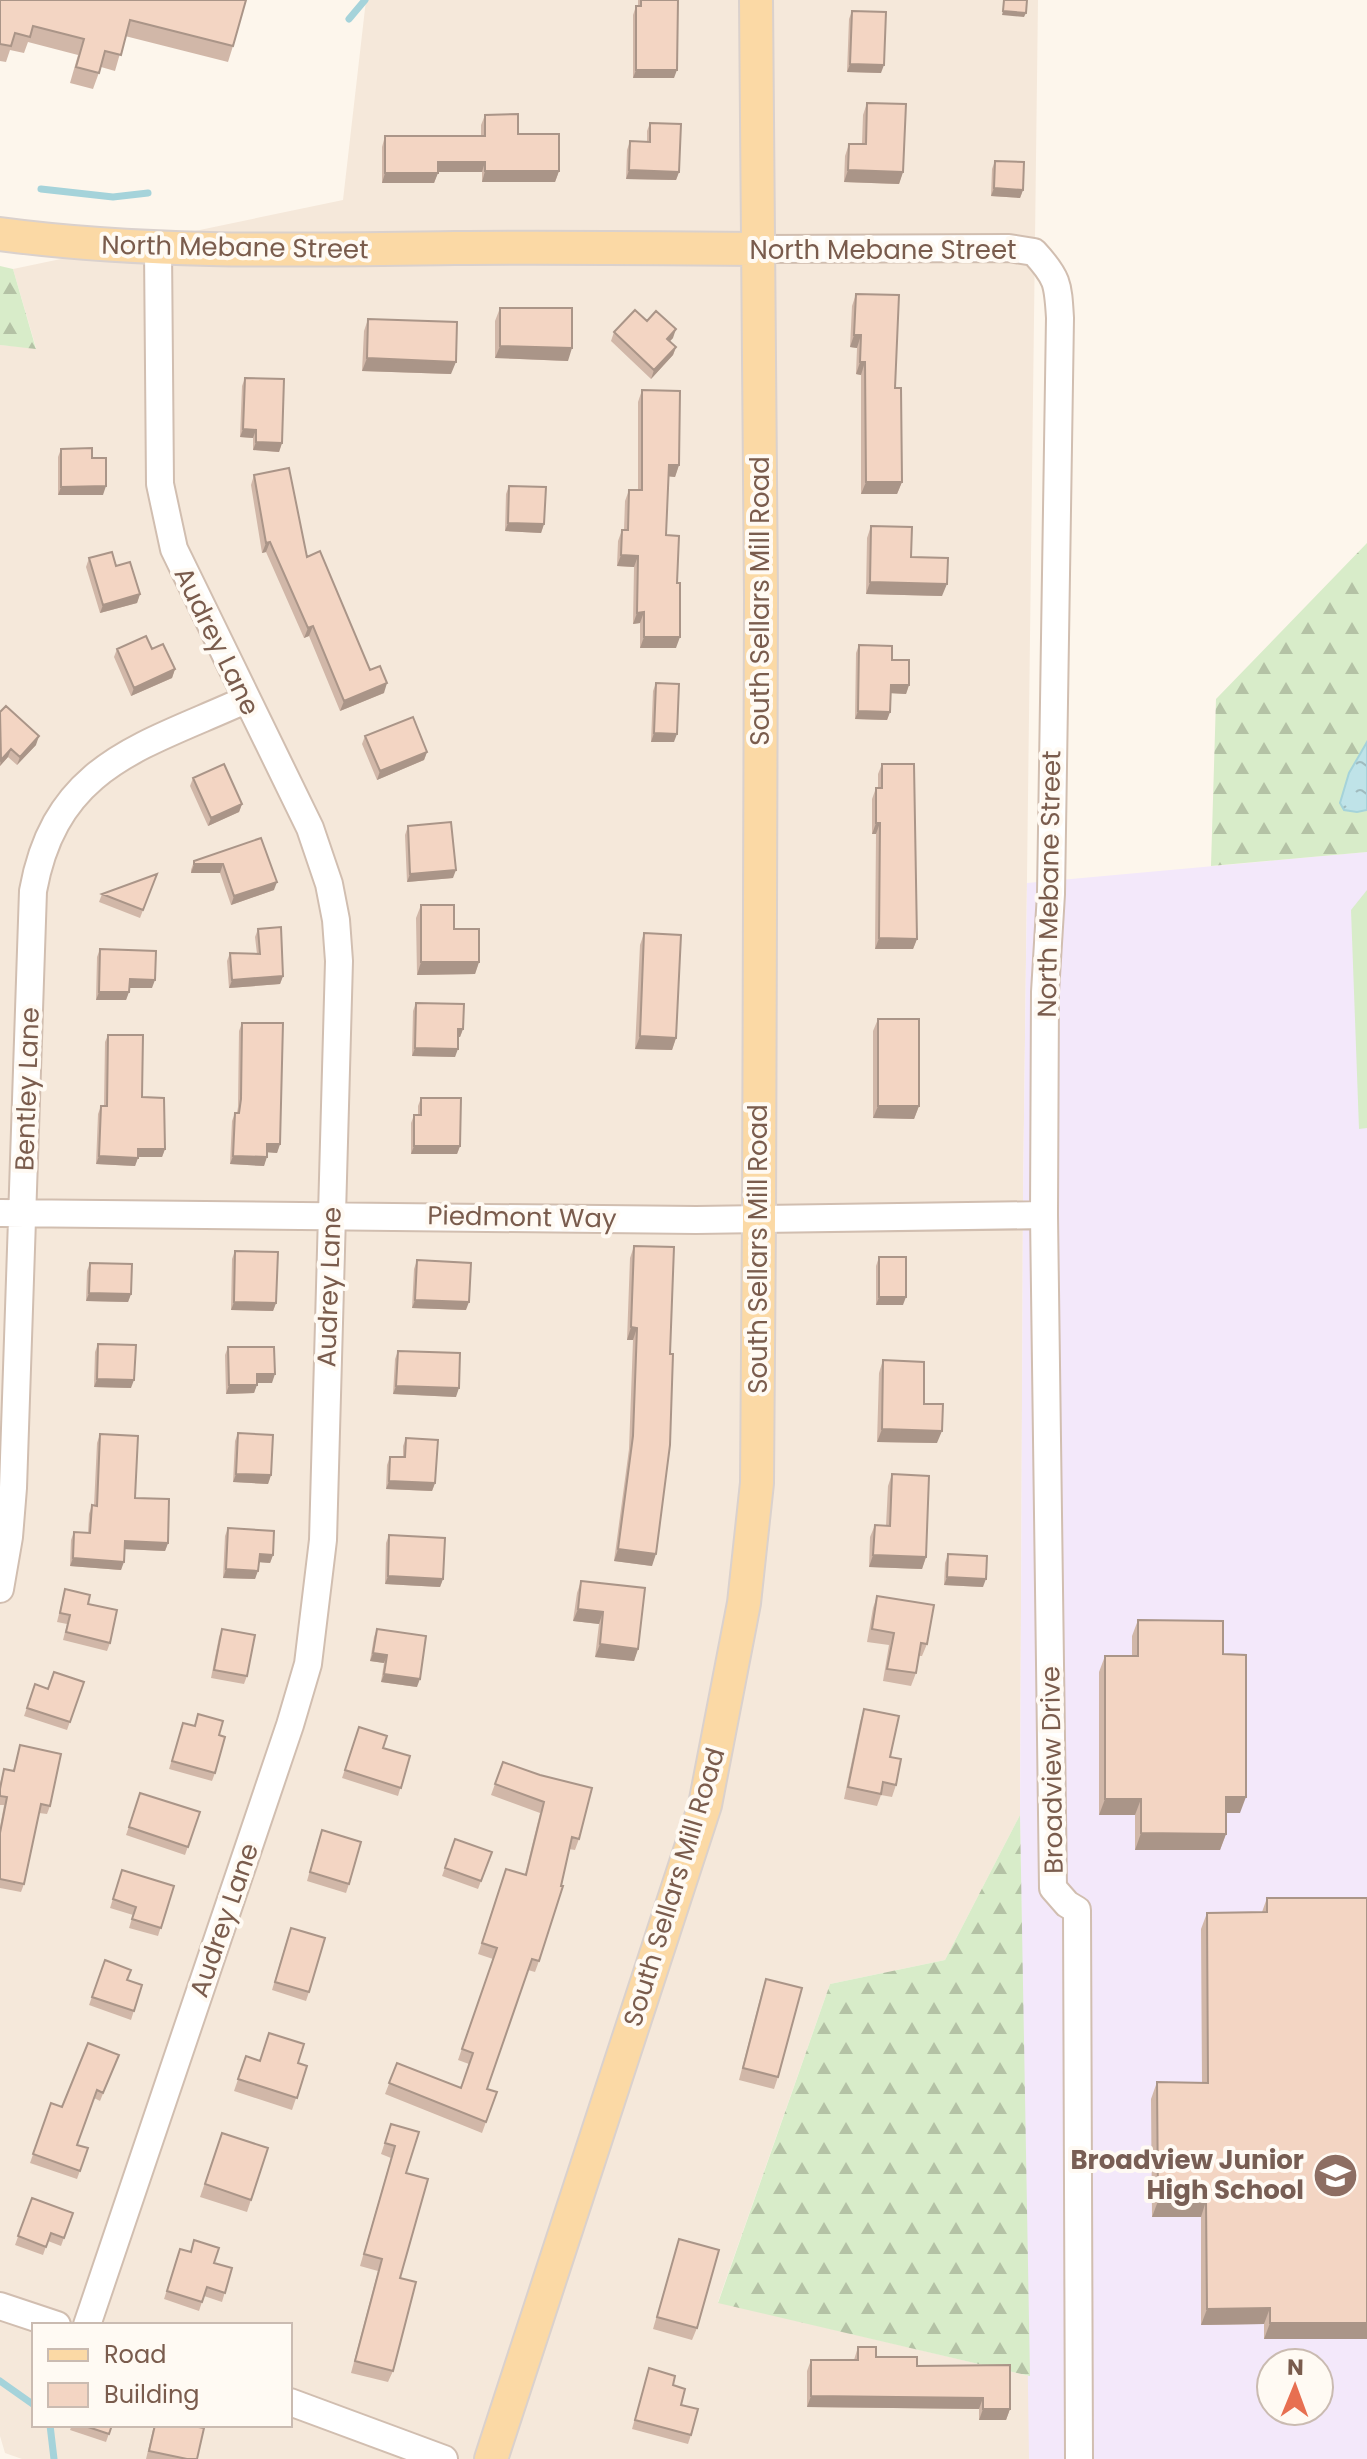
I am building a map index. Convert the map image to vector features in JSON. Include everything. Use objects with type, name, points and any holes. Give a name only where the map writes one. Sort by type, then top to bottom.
[{"type":"main road","name":"South Sellars Mill Road","points":[[491,2459],[705,1805],[744,1603],[757,1483],[761,597],[756,0]]},
{"type":"main road","name":"North Mebane Street","points":[[0,234],[158,249],[758,249]]},
{"type":"street","name":"North Mebane Street","points":[[758,249],[1009,248],[1034,252],[1050,269],[1058,284],[1060,318],[1051,894],[1045,992],[1044,1215]]},
{"type":"street","name":"Audrey Lane","points":[[88,2323],[290,1725],[308,1664],[323,1540],[339,961],[336,920],[329,884],[310,828],[174,549],[160,484],[158,249]]},
{"type":"street","name":"Bentley Lane","points":[[0,1589],[12,1213],[33,891],[39,858],[48,836],[74,795],[113,760],[245,700]]},
{"type":"street","name":"Piedmont Way","points":[[12,1213],[833,1220],[1044,1215]]},
{"type":"street","name":"Broadview Drive","points":[[1044,1215],[1053,1888],[1077,1910],[1079,2459]]},
{"type":"street","points":[[0,2306],[51,2323]]},
{"type":"street","points":[[292,2403],[444,2459]]},
{"type":"shaded area","points":[[366,0],[1038,0],[1023,1196],[1020,1815],[945,1960],[830,1984],[718,2302],[1030,2376],[1029,2459],[22,2459],[5,2453],[0,2436],[0,345],[36,348],[13,269],[343,200]]},
{"type":"shaded area","points":[[1367,852],[1367,2459],[1029,2459],[1020,1815],[1027,883]]},
{"type":"green space","points":[[0,266],[13,269],[36,349],[0,345]]},
{"type":"green space","points":[[1367,543],[1367,742],[1349,773],[1340,803],[1357,812],[1367,811],[1367,852],[1211,866],[1216,699]]},
{"type":"green space","points":[[1367,890],[1367,1128],[1359,1129],[1351,910]]},
{"type":"green space","points":[[1020,1815],[1030,2376],[718,2303],[830,1984],[945,1960]]},
{"type":"water","points":[[1367,742],[1367,810],[1344,810],[1340,803],[1349,773]]},
{"type":"building","points":[[0,0],[246,0],[233,46],[130,20],[121,55],[105,51],[99,73],[76,67],[84,39],[33,26],[30,37],[15,33],[11,46],[0,44]]},
{"type":"building","points":[[641,0],[678,0],[677,70],[636,70],[636,6],[641,6]]},
{"type":"building","points":[[1004,0],[1027,0],[1026,13],[1003,11]]},
{"type":"building","points":[[852,11],[886,12],[884,65],[850,64]]},
{"type":"building","points":[[867,103],[906,104],[903,172],[848,170],[849,144],[866,144]]},
{"type":"building","points":[[518,114],[518,134],[559,134],[559,171],[485,171],[485,162],[438,162],[438,173],[385,173],[385,136],[485,136],[485,115]]},
{"type":"building","points":[[650,123],[681,124],[679,172],[629,170],[630,141],[650,142]]},
{"type":"building","points":[[995,161],[1024,162],[1023,190],[994,188]]},
{"type":"building","points":[[856,294],[899,295],[895,388],[901,388],[902,482],[866,482],[865,362],[860,362],[861,335],[854,335]]},
{"type":"building","points":[[500,308],[572,308],[572,348],[500,346]]},
{"type":"building","points":[[635,310],[647,321],[656,311],[676,329],[667,339],[676,347],[654,370],[614,332]]},
{"type":"building","points":[[368,319],[457,322],[456,362],[367,358]]},
{"type":"building","points":[[245,378],[284,379],[282,443],[256,442],[256,430],[243,429]]},
{"type":"building","points":[[642,390],[680,391],[679,465],[669,465],[666,535],[679,536],[677,583],[680,583],[680,637],[644,637],[644,612],[637,613],[638,556],[621,555],[622,530],[628,530],[629,490],[642,490]]},
{"type":"building","points":[[92,448],[92,458],[106,458],[106,486],[61,487],[61,449]]},
{"type":"building","points":[[289,468],[307,557],[320,551],[370,670],[380,666],[387,683],[344,701],[313,626],[308,628],[270,542],[266,543],[254,475]]},
{"type":"building","points":[[509,486],[546,487],[544,524],[508,523]]},
{"type":"building","points":[[871,526],[912,527],[911,557],[948,558],[947,584],[870,582]]},
{"type":"building","points":[[112,552],[116,566],[130,562],[140,594],[103,605],[89,558]]},
{"type":"building","points":[[146,636],[152,649],[163,644],[175,669],[134,688],[117,649]]},
{"type":"building","points":[[859,645],[892,646],[892,660],[909,660],[909,685],[891,685],[890,712],[858,711]]},
{"type":"building","points":[[656,683],[679,684],[677,734],[654,733]]},
{"type":"building","points":[[6,706],[39,736],[20,757],[11,749],[1,760],[0,712]]},
{"type":"building","points":[[413,717],[427,752],[380,771],[365,736]]},
{"type":"building","points":[[224,764],[242,804],[211,818],[193,778]]},
{"type":"building","points":[[882,764],[914,764],[917,939],[879,938],[880,823],[876,823],[876,788],[882,788]]},
{"type":"building","points":[[451,822],[456,870],[410,874],[408,826]]},
{"type":"building","points":[[261,838],[277,882],[234,896],[223,864],[194,864],[194,861]]},
{"type":"building","points":[[157,874],[143,910],[102,894]]},
{"type":"building","points":[[421,905],[454,905],[454,929],[479,929],[479,962],[421,962]]},
{"type":"building","points":[[281,927],[283,976],[232,980],[230,953],[260,954],[258,929]]},
{"type":"building","points":[[644,933],[681,935],[676,1038],[640,1036]]},
{"type":"building","points":[[100,949],[156,951],[155,980],[130,979],[129,992],[99,992]]},
{"type":"building","points":[[416,1003],[464,1004],[463,1029],[458,1029],[458,1049],[415,1048]]},
{"type":"building","points":[[878,1019],[919,1019],[919,1106],[878,1106]]},
{"type":"building","points":[[242,1023],[283,1023],[280,1144],[267,1144],[267,1157],[233,1156],[235,1113],[239,1113],[241,1099]]},
{"type":"building","points":[[108,1035],[143,1035],[142,1097],[164,1098],[165,1149],[138,1149],[138,1158],[99,1156],[101,1106],[107,1106]]},
{"type":"building","points":[[421,1098],[461,1098],[460,1146],[414,1146],[414,1115],[421,1115]]},
{"type":"building","points":[[634,1246],[674,1247],[670,1445],[656,1554],[618,1549],[633,1436],[637,1328],[631,1327]]},
{"type":"building","points":[[235,1251],[278,1252],[276,1303],[234,1302]]},
{"type":"building","points":[[879,1257],[906,1257],[906,1297],[879,1297]]},
{"type":"building","points":[[417,1260],[471,1263],[469,1302],[415,1300]]},
{"type":"building","points":[[90,1263],[132,1264],[131,1294],[89,1293]]},
{"type":"building","points":[[98,1344],[136,1345],[134,1380],[97,1379]]},
{"type":"building","points":[[228,1347],[274,1347],[275,1374],[257,1374],[257,1385],[229,1385]]},
{"type":"building","points":[[398,1351],[460,1353],[459,1388],[396,1386]]},
{"type":"building","points":[[883,1360],[924,1362],[924,1404],[943,1404],[942,1431],[882,1429]]},
{"type":"building","points":[[238,1433],[273,1435],[271,1475],[236,1474]]},
{"type":"building","points":[[100,1434],[138,1436],[135,1498],[169,1499],[168,1543],[125,1541],[124,1562],[73,1558],[74,1532],[90,1533],[92,1505],[97,1506]]},
{"type":"building","points":[[406,1438],[438,1440],[435,1483],[389,1481],[390,1457],[405,1457]]},
{"type":"building","points":[[892,1474],[929,1476],[926,1557],[873,1555],[875,1525],[890,1526]]},
{"type":"building","points":[[228,1528],[274,1531],[273,1555],[260,1554],[258,1571],[226,1569]]},
{"type":"building","points":[[389,1535],[445,1538],[443,1579],[388,1576]]},
{"type":"building","points":[[948,1554],[987,1556],[986,1579],[947,1577]]},
{"type":"building","points":[[581,1581],[645,1588],[638,1649],[600,1644],[603,1612],[578,1609]]},
{"type":"building","points":[[65,1589],[90,1595],[88,1604],[117,1610],[110,1643],[66,1632],[70,1615],[60,1613]]},
{"type":"building","points":[[877,1596],[934,1605],[927,1644],[921,1643],[916,1673],[887,1669],[894,1633],[872,1629]]},
{"type":"building","points":[[1138,1620],[1223,1621],[1223,1654],[1246,1655],[1246,1797],[1226,1797],[1226,1834],[1141,1833],[1141,1799],[1105,1799],[1105,1656],[1138,1656]]},
{"type":"building","points":[[222,1629],[255,1635],[247,1676],[214,1670]]},
{"type":"building","points":[[377,1629],[426,1636],[420,1679],[384,1674],[387,1655],[373,1653]]},
{"type":"building","points":[[54,1672],[84,1682],[70,1722],[27,1708],[35,1684],[48,1689]]},
{"type":"building","points":[[864,1709],[899,1716],[890,1757],[901,1759],[896,1785],[883,1782],[881,1794],[848,1787]]},
{"type":"building","points":[[198,1714],[223,1721],[219,1735],[225,1737],[215,1773],[172,1761],[183,1723],[195,1726]]},
{"type":"building","points":[[359,1727],[387,1736],[383,1748],[410,1756],[401,1788],[345,1770]]},
{"type":"building","points":[[20,1745],[61,1754],[50,1806],[41,1804],[24,1884],[0,1879],[0,1833],[7,1797],[0,1796],[0,1789],[4,1769],[14,1771]]},
{"type":"building","points":[[503,1762],[592,1788],[579,1839],[572,1837],[563,1886],[539,1961],[532,1959],[487,2089],[497,2092],[486,2122],[389,2083],[397,2063],[461,2088],[473,2053],[462,2049],[497,1948],[482,1943],[506,1869],[526,1875],[544,1802],[495,1784]]},
{"type":"building","points":[[140,1793],[200,1812],[188,1847],[129,1827]]},
{"type":"building","points":[[322,1830],[361,1842],[349,1884],[310,1872]]},
{"type":"building","points":[[455,1839],[492,1852],[481,1881],[445,1868]]},
{"type":"building","points":[[122,1870],[174,1886],[161,1928],[132,1919],[136,1907],[113,1899]]},
{"type":"building","points":[[1267,1898],[1367,1898],[1367,2323],[1270,2323],[1270,2308],[1207,2309],[1206,2201],[1158,2201],[1157,2082],[1208,2083],[1207,1913],[1267,1912]]},
{"type":"building","points":[[291,1928],[325,1938],[309,1992],[275,1982]]},
{"type":"building","points":[[105,1960],[131,1970],[127,1980],[142,1985],[134,2011],[92,1997]]},
{"type":"building","points":[[766,1979],[802,1988],[778,2077],[743,2068]]},
{"type":"building","points":[[269,2033],[304,2044],[298,2063],[307,2066],[297,2098],[238,2079],[246,2056],[260,2061]]},
{"type":"building","points":[[88,2043],[119,2055],[103,2093],[97,2090],[77,2145],[88,2148],[80,2171],[33,2154],[51,2103],[62,2107]]},
{"type":"building","points":[[391,2124],[419,2132],[406,2173],[428,2179],[400,2278],[416,2282],[393,2371],[355,2361],[382,2259],[364,2254],[395,2146],[385,2143]]},
{"type":"building","points":[[222,2133],[268,2148],[251,2200],[205,2184]]},
{"type":"building","points":[[32,2198],[73,2213],[64,2238],[51,2233],[46,2247],[18,2236]]},
{"type":"building","points":[[679,2239],[719,2250],[697,2328],[657,2317]]},
{"type":"building","points":[[194,2240],[219,2248],[214,2263],[232,2268],[225,2293],[207,2287],[202,2302],[167,2291],[180,2249],[191,2252]]},
{"type":"building","points":[[858,2347],[876,2347],[876,2357],[917,2357],[917,2366],[1010,2365],[1010,2409],[983,2409],[983,2398],[811,2396],[811,2360],[858,2360]]},
{"type":"building","points":[[649,2368],[675,2376],[673,2385],[685,2389],[681,2405],[698,2409],[691,2435],[635,2420]]},
{"type":"building","points":[[88,2427],[111,2427],[109,2434]]},
{"type":"building","points":[[155,2427],[204,2428],[197,2459],[149,2451]]},
{"type":"waterway","points":[[349,19],[365,0]]},
{"type":"waterway","points":[[41,189],[113,197],[148,193]]},
{"type":"waterway","points":[[0,2381],[32,2404]]},
{"type":"waterway","points":[[50,2427],[54,2459]]},
{"type":"place","name":"Broadview Junior High School","points":[[1335,2175]]}]
